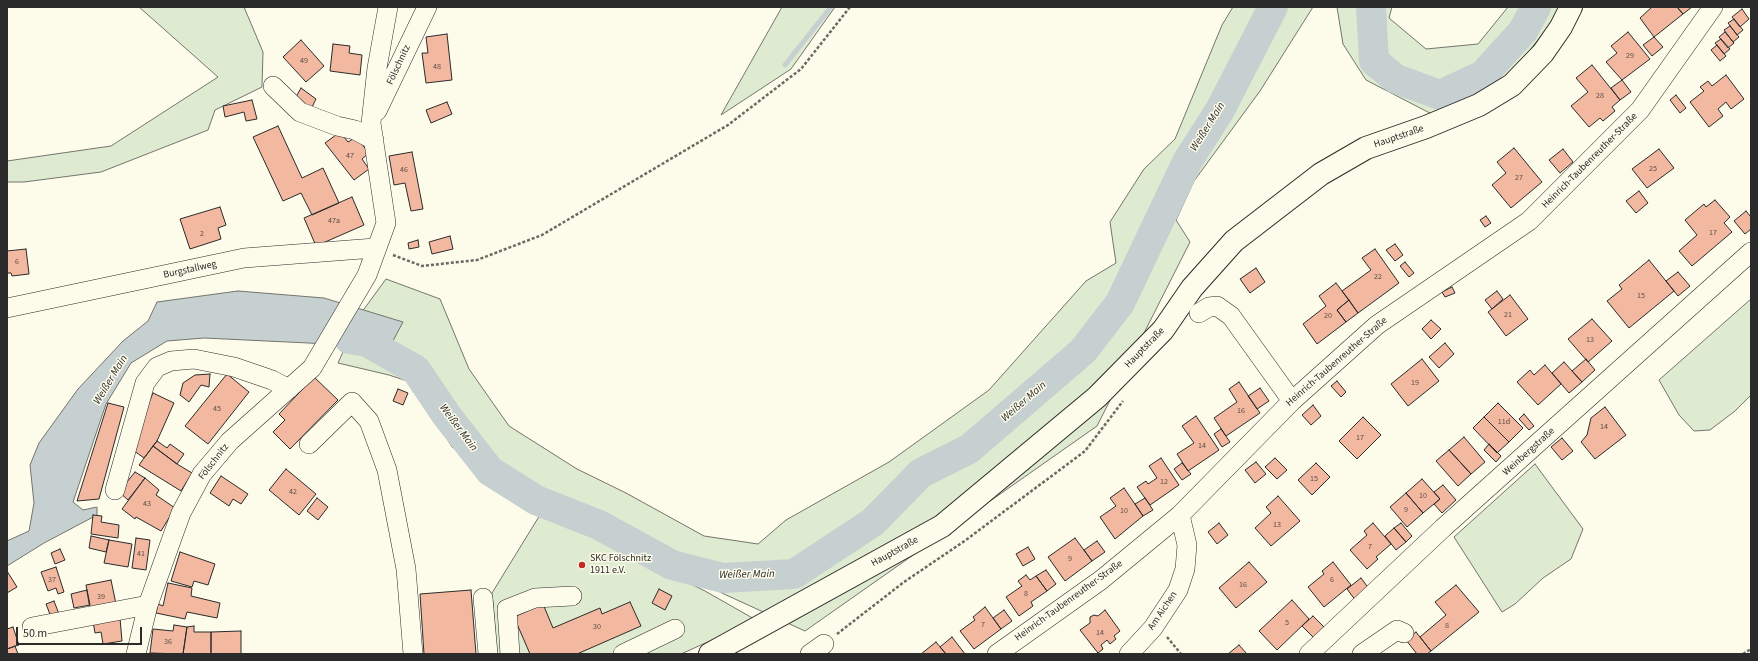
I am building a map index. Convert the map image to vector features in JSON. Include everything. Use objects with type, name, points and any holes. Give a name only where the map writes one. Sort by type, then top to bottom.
[{"type":"main road","name":"Hauptstraße","points":[[710,654],[942,526],[1097,397],[1163,330],[1192,288],[1234,241],[1321,174],[1366,148],[1426,127],[1479,106],[1512,85],[1543,53],[1561,26],[1571,7]]},
{"type":"street","name":"Fölschnitz","points":[[136,654],[148,605],[182,512],[202,474],[230,441],[312,368],[367,275],[386,223],[373,132],[377,68],[388,7]]},
{"type":"street","name":"Fölschnitz","points":[[373,132],[426,7]]},
{"type":"street","name":"Heinrich-Taubenreuther-Straße","points":[[997,654],[1101,580],[1180,515],[1292,401],[1377,325],[1529,221],[1640,110],[1713,7]]},
{"type":"street","points":[[273,86],[300,112],[337,126],[373,132]]},
{"type":"street","name":"Burgstallweg","points":[[7,308],[244,258],[376,248]]},
{"type":"street","name":"Weinbergstraße","points":[[1309,654],[1443,528],[1751,252]]},
{"type":"street","points":[[1199,314],[1209,307],[1217,306],[1231,316],[1292,401]]},
{"type":"street","points":[[115,490],[145,383],[157,367],[172,361],[194,359],[234,367],[272,380],[289,389]]},
{"type":"street","points":[[309,444],[352,402],[369,421],[386,470],[406,569],[413,654]]},
{"type":"street","name":"Am Aichen","points":[[1129,654],[1154,628],[1178,590],[1185,569],[1187,545],[1180,515]]},
{"type":"street","points":[[510,654],[507,609],[534,598],[572,596]]},
{"type":"street","points":[[483,598],[488,654]]},
{"type":"street","points":[[32,627],[148,605]]},
{"type":"street","points":[[622,654],[675,629]]},
{"type":"street","points":[[1362,654],[1398,630],[1404,633]]},
{"type":"path","points":[[376,248],[422,266],[477,260],[542,235],[728,125],[801,69],[850,7]]},
{"type":"path","points":[[1743,654],[1751,649]]},
{"type":"green space","points":[[139,7],[244,7],[263,52],[262,87],[215,110],[208,130],[101,172],[24,182],[7,182],[7,161],[111,146],[218,77]]},
{"type":"green space","points":[[782,7],[835,7],[791,69],[721,115]]},
{"type":"green space","points":[[1233,7],[1313,7],[1260,91],[1194,181],[1176,220],[1190,242],[1097,426],[805,631],[724,594],[643,553],[531,500],[452,447],[413,383],[389,375],[338,363],[359,316],[386,279],[440,299],[469,369],[509,426],[577,469],[626,493],[704,536],[758,544],[786,520],[889,462],[989,390],[1086,281],[1116,263],[1110,222],[1144,169],[1175,139],[1222,25]]},
{"type":"green space","points":[[1337,7],[1392,7],[1389,18],[1426,49],[1478,44],[1508,7],[1562,7],[1560,12],[1504,83],[1451,124],[1366,80],[1343,44]]},
{"type":"green space","points":[[1751,299],[1751,395],[1735,411],[1710,430],[1694,431],[1679,415],[1659,380]]},
{"type":"green space","points":[[1535,464],[1583,529],[1571,559],[1543,578],[1515,604],[1502,612],[1454,537]]},
{"type":"green space","name":"SKC Fölschnitz 1911 e.V.","points":[[543,510],[705,591],[756,620],[681,654],[497,654],[492,593]]},
{"type":"water","points":[[238,291],[324,298],[403,322],[385,356],[350,345],[204,338],[167,341],[131,363],[106,404],[73,502],[83,510],[97,507],[97,515],[44,543],[7,566],[7,541],[29,531],[34,503],[30,465],[39,443],[78,389],[123,341],[148,321],[157,302]]},
{"type":"building","points":[[1652,7],[1677,7],[1683,14],[1654,37],[1640,18]]},
{"type":"building","points":[[1677,7],[1692,7],[1683,14]]},
{"type":"building","points":[[1742,9],[1749,19],[1740,27],[1732,17]]},
{"type":"building","points":[[1734,19],[1743,30],[1737,35],[1728,23]]},
{"type":"building","points":[[1730,26],[1739,37],[1733,42],[1724,30]]},
{"type":"building","points":[[1628,32],[1650,59],[1622,80],[1606,62],[1617,53],[1611,46]]},
{"type":"building","points":[[1725,32],[1734,43],[1728,48],[1719,37]]},
{"type":"building","points":[[447,34],[452,80],[426,83],[422,53],[428,53],[426,37]]},
{"type":"building","points":[[1654,37],[1663,47],[1652,56],[1643,45]]},
{"type":"building","points":[[1721,39],[1730,49],[1724,54],[1715,43]]},
{"type":"building","points":[[301,40],[324,66],[306,82],[283,57]]},
{"type":"building","points":[[333,44],[350,46],[349,53],[362,55],[360,75],[330,71]]},
{"type":"building","points":[[1717,45],[1726,56],[1720,61],[1711,50]]},
{"type":"building","points":[[1592,65],[1620,100],[1612,107],[1615,111],[1603,121],[1600,118],[1589,127],[1571,106],[1588,92],[1576,78]]},
{"type":"building","points":[[1726,75],[1744,99],[1731,109],[1726,102],[1718,109],[1723,116],[1709,127],[1690,102],[1704,91],[1700,87],[1708,81],[1712,86]]},
{"type":"building","points":[[1622,80],[1631,92],[1620,100],[1611,88]]},
{"type":"building","points":[[301,88],[316,99],[311,109],[293,102]]},
{"type":"building","points":[[1676,95],[1686,108],[1680,113],[1670,100]]},
{"type":"building","points":[[252,100],[257,119],[246,121],[244,112],[225,117],[223,106]]},
{"type":"building","points":[[447,102],[452,114],[431,123],[426,110]]},
{"type":"building","points":[[278,126],[302,178],[323,168],[339,203],[312,215],[301,193],[283,201],[253,137]]},
{"type":"building","points":[[340,132],[348,142],[356,137],[369,153],[362,159],[369,169],[354,180],[325,143]]},
{"type":"building","points":[[1514,148],[1542,182],[1511,208],[1492,185],[1506,173],[1497,162]]},
{"type":"building","points":[[1563,149],[1573,162],[1560,173],[1549,160]]},
{"type":"building","points":[[1659,149],[1674,168],[1647,188],[1632,169]]},
{"type":"building","points":[[412,152],[423,209],[411,211],[405,183],[394,185],[389,156]]},
{"type":"building","points":[[1639,191],[1648,203],[1636,213],[1626,201]]},
{"type":"building","points":[[352,197],[364,225],[316,246],[304,218]]},
{"type":"building","points":[[1715,200],[1730,217],[1724,223],[1732,232],[1692,266],[1679,251],[1697,235],[1685,220],[1704,204],[1706,207]]},
{"type":"building","points":[[220,207],[226,225],[218,228],[221,239],[190,249],[180,219]]},
{"type":"building","points":[[1746,211],[1751,217],[1751,229],[1745,234],[1734,221]]},
{"type":"building","points":[[1486,216],[1491,223],[1485,227],[1480,220]]},
{"type":"building","points":[[450,236],[453,249],[432,254],[429,242]]},
{"type":"building","points":[[418,240],[419,247],[409,249],[408,243]]},
{"type":"building","points":[[1395,244],[1403,255],[1395,261],[1386,250]]},
{"type":"building","points":[[26,249],[29,274],[12,276],[11,273],[7,273],[7,251]]},
{"type":"building","points":[[1375,249],[1399,283],[1358,313],[1342,291],[1371,270],[1362,258]]},
{"type":"building","points":[[1649,260],[1674,291],[1629,328],[1607,301],[1622,289],[1619,285]]},
{"type":"building","points":[[1405,262],[1414,273],[1409,277],[1400,266]]},
{"type":"building","points":[[1256,268],[1265,282],[1250,293],[1240,279]]},
{"type":"building","points":[[1678,272],[1690,286],[1678,296],[1666,281]]},
{"type":"building","points":[[1336,283],[1349,300],[1337,310],[1346,322],[1317,344],[1303,324],[1326,306],[1319,296]]},
{"type":"building","points":[[1452,287],[1455,293],[1445,297],[1442,292]]},
{"type":"building","points":[[1497,291],[1503,299],[1492,309],[1485,300]]},
{"type":"building","points":[[1510,295],[1528,319],[1506,336],[1488,312]]},
{"type":"building","points":[[1349,300],[1358,313],[1346,322],[1337,310]]},
{"type":"building","points":[[1592,319],[1612,341],[1588,362],[1568,339]]},
{"type":"building","points":[[1431,320],[1441,329],[1431,339],[1422,329]]},
{"type":"building","points":[[1445,343],[1454,354],[1439,368],[1429,357]]},
{"type":"building","points":[[1422,359],[1439,381],[1408,406],[1391,384]]},
{"type":"building","points":[[1586,359],[1595,370],[1582,382],[1572,371]]},
{"type":"building","points":[[1564,362],[1582,382],[1569,393],[1552,373]]},
{"type":"building","points":[[1545,365],[1561,384],[1538,405],[1517,382],[1530,370],[1534,375]]},
{"type":"building","points":[[210,374],[209,387],[201,385],[189,402],[180,395],[183,383],[195,375]]},
{"type":"building","points":[[227,374],[249,392],[208,444],[185,426]]},
{"type":"building","points":[[314,377],[338,400],[290,449],[273,432],[285,420],[279,414]]},
{"type":"building","points":[[1337,381],[1346,392],[1341,397],[1331,386]]},
{"type":"building","points":[[1239,382],[1260,413],[1226,436],[1214,418],[1237,402],[1229,389]]},
{"type":"building","points":[[1260,388],[1269,401],[1257,409],[1248,396]]},
{"type":"building","points":[[398,389],[408,393],[403,405],[393,401]]},
{"type":"building","points":[[153,393],[174,403],[157,441],[144,458],[130,448]]},
{"type":"building","points":[[108,403],[124,407],[99,499],[77,501]]},
{"type":"building","points":[[1498,403],[1523,428],[1509,442],[1484,417]]},
{"type":"building","points":[[1313,405],[1321,416],[1311,425],[1302,415]]},
{"type":"building","points":[[1605,407],[1626,435],[1595,459],[1581,442],[1587,435],[1591,418]]},
{"type":"building","points":[[1524,414],[1534,426],[1529,430],[1519,419]]},
{"type":"building","points":[[1196,416],[1219,450],[1188,471],[1177,454],[1194,443],[1182,426]]},
{"type":"building","points":[[1363,417],[1381,435],[1357,459],[1339,441]]},
{"type":"building","points":[[1484,417],[1509,442],[1497,453],[1473,428]]},
{"type":"building","points":[[1221,429],[1230,442],[1222,447],[1214,434]]},
{"type":"building","points":[[1464,437],[1485,462],[1471,474],[1449,450]]},
{"type":"building","points":[[1562,438],[1573,451],[1562,460],[1551,447]]},
{"type":"building","points":[[157,441],[167,448],[170,444],[184,454],[177,464],[153,446]]},
{"type":"building","points":[[1489,444],[1501,456],[1496,462],[1484,450]]},
{"type":"building","points":[[153,446],[192,473],[181,491],[139,465]]},
{"type":"building","points":[[1449,450],[1471,474],[1458,486],[1436,461]]},
{"type":"building","points":[[1161,458],[1179,485],[1150,505],[1137,487],[1146,481],[1148,484],[1157,478],[1149,466]]},
{"type":"building","points":[[1275,458],[1287,470],[1277,479],[1265,467]]},
{"type":"building","points":[[1256,462],[1266,474],[1255,483],[1245,470]]},
{"type":"building","points":[[1182,463],[1191,474],[1182,480],[1174,469]]},
{"type":"building","points":[[1316,463],[1330,477],[1312,495],[1298,480]]},
{"type":"building","points":[[286,469],[316,494],[299,515],[269,490]]},
{"type":"building","points":[[135,472],[145,478],[128,500],[119,492]]},
{"type":"building","points":[[221,476],[248,494],[241,504],[233,499],[229,506],[210,493]]},
{"type":"building","points":[[145,478],[159,490],[156,495],[175,508],[161,531],[136,517],[135,519],[122,509]]},
{"type":"building","points":[[1422,479],[1440,499],[1423,513],[1406,493]]},
{"type":"building","points":[[1443,485],[1456,500],[1442,513],[1434,504],[1440,499],[1434,492]]},
{"type":"building","points":[[1124,488],[1143,516],[1115,539],[1100,517],[1116,506],[1110,498]]},
{"type":"building","points":[[1406,493],[1423,513],[1407,527],[1390,507]]},
{"type":"building","points":[[1278,496],[1300,521],[1271,546],[1255,528],[1271,513],[1266,507]]},
{"type":"building","points":[[317,498],[328,507],[318,520],[307,511]]},
{"type":"building","points":[[1145,498],[1153,510],[1143,516],[1135,504]]},
{"type":"building","points":[[93,515],[102,516],[101,522],[119,525],[118,538],[91,534]]},
{"type":"building","points":[[1219,523],[1228,535],[1217,544],[1208,532]]},
{"type":"building","points":[[1373,523],[1391,544],[1376,557],[1378,559],[1367,569],[1350,550],[1367,535],[1364,531]]},
{"type":"building","points":[[1401,523],[1412,536],[1406,542],[1394,528]]},
{"type":"building","points":[[1394,528],[1406,542],[1396,550],[1385,536]]},
{"type":"building","points":[[91,536],[109,540],[106,552],[89,548]]},
{"type":"building","points":[[136,538],[150,540],[146,570],[132,568]]},
{"type":"building","points":[[1075,538],[1092,561],[1065,581],[1048,557]]},
{"type":"building","points":[[109,540],[132,544],[128,567],[104,563]]},
{"type":"building","points":[[1097,541],[1105,552],[1092,561],[1084,550]]},
{"type":"building","points":[[1028,547],[1035,559],[1023,566],[1016,554]]},
{"type":"building","points":[[60,549],[65,560],[55,564],[51,553]]},
{"type":"building","points":[[180,552],[215,564],[208,585],[194,581],[192,587],[171,581]]},
{"type":"building","points":[[1249,562],[1267,582],[1236,608],[1219,588]]},
{"type":"building","points":[[1333,562],[1351,585],[1324,607],[1308,587],[1324,574],[1322,571]]},
{"type":"building","points":[[56,567],[64,592],[58,594],[56,588],[48,591],[41,572]]},
{"type":"building","points":[[1046,570],[1056,584],[1047,591],[1036,576]]},
{"type":"building","points":[[7,571],[17,587],[7,593]]},
{"type":"building","points":[[1026,575],[1030,580],[1036,576],[1047,591],[1031,602],[1033,606],[1019,616],[1006,597],[1022,586],[1018,581]]},
{"type":"building","points":[[1361,578],[1370,590],[1356,601],[1347,589]]},
{"type":"building","points":[[111,580],[116,604],[90,609],[86,585]]},
{"type":"building","points":[[168,583],[192,588],[191,596],[220,603],[217,618],[187,612],[185,619],[156,613],[158,604],[163,606]]},
{"type":"building","points":[[1456,585],[1479,612],[1431,651],[1420,637],[1446,615],[1435,602]]},
{"type":"building","points":[[659,589],[672,596],[665,610],[652,603]]},
{"type":"building","points":[[87,590],[90,605],[74,608],[71,594]]},
{"type":"building","points":[[471,590],[476,654],[424,654],[420,594]]},
{"type":"building","points":[[1292,600],[1309,619],[1277,650],[1259,631]]},
{"type":"building","points":[[54,601],[59,614],[51,617],[46,604]]},
{"type":"building","points":[[630,602],[641,626],[577,654],[530,654],[514,617],[543,604],[553,628],[600,608],[602,614]]},
{"type":"building","points":[[985,607],[1001,629],[974,649],[960,631],[975,620],[973,617]]},
{"type":"building","points":[[1004,610],[1012,621],[1001,629],[993,618]]},
{"type":"building","points":[[1105,610],[1120,631],[1114,636],[1116,639],[1110,644],[1107,640],[1101,645],[1103,649],[1098,653],[1080,630],[1090,623],[1090,617],[1094,615],[1098,616]]},
{"type":"building","points":[[1313,616],[1325,628],[1314,638],[1302,626]]},
{"type":"building","points":[[120,618],[122,641],[103,644],[101,632],[95,633],[93,621]]},
{"type":"building","points":[[174,625],[187,627],[183,654],[150,653],[153,629],[173,631]]},
{"type":"building","points":[[194,626],[194,632],[211,632],[211,654],[183,654],[187,627]]},
{"type":"building","points":[[13,627],[19,645],[7,649],[7,629]]},
{"type":"building","points":[[241,631],[241,654],[211,654],[211,632]]},
{"type":"building","points":[[1416,632],[1431,651],[1427,654],[1417,654],[1406,640]]},
{"type":"building","points":[[952,637],[965,654],[946,654],[940,647]]},
{"type":"building","points":[[936,642],[946,654],[921,654]]},
{"type":"building","points":[[1239,645],[1247,654],[1228,654]]},
{"type":"building","points":[[15,646],[18,654],[7,654],[7,649]]},
{"type":"waterway","points":[[785,65],[831,7]]},
{"type":"waterway","name":"Weißer Main","points":[[349,339],[367,342],[416,370],[447,416],[490,471],[536,500],[599,525],[672,565],[723,578],[794,574],[873,522],[921,473],[969,449],[1083,351],[1120,303],[1187,162],[1220,110],[1273,7]]},
{"type":"waterway","name":"Weißer Main","points":[[1371,7],[1374,61],[1396,79],[1440,95],[1483,75],[1523,31],[1536,7]]},
{"type":"place","name":"SKC Fölschnitz 1911 e.V.","points":[[582,565]]}]
